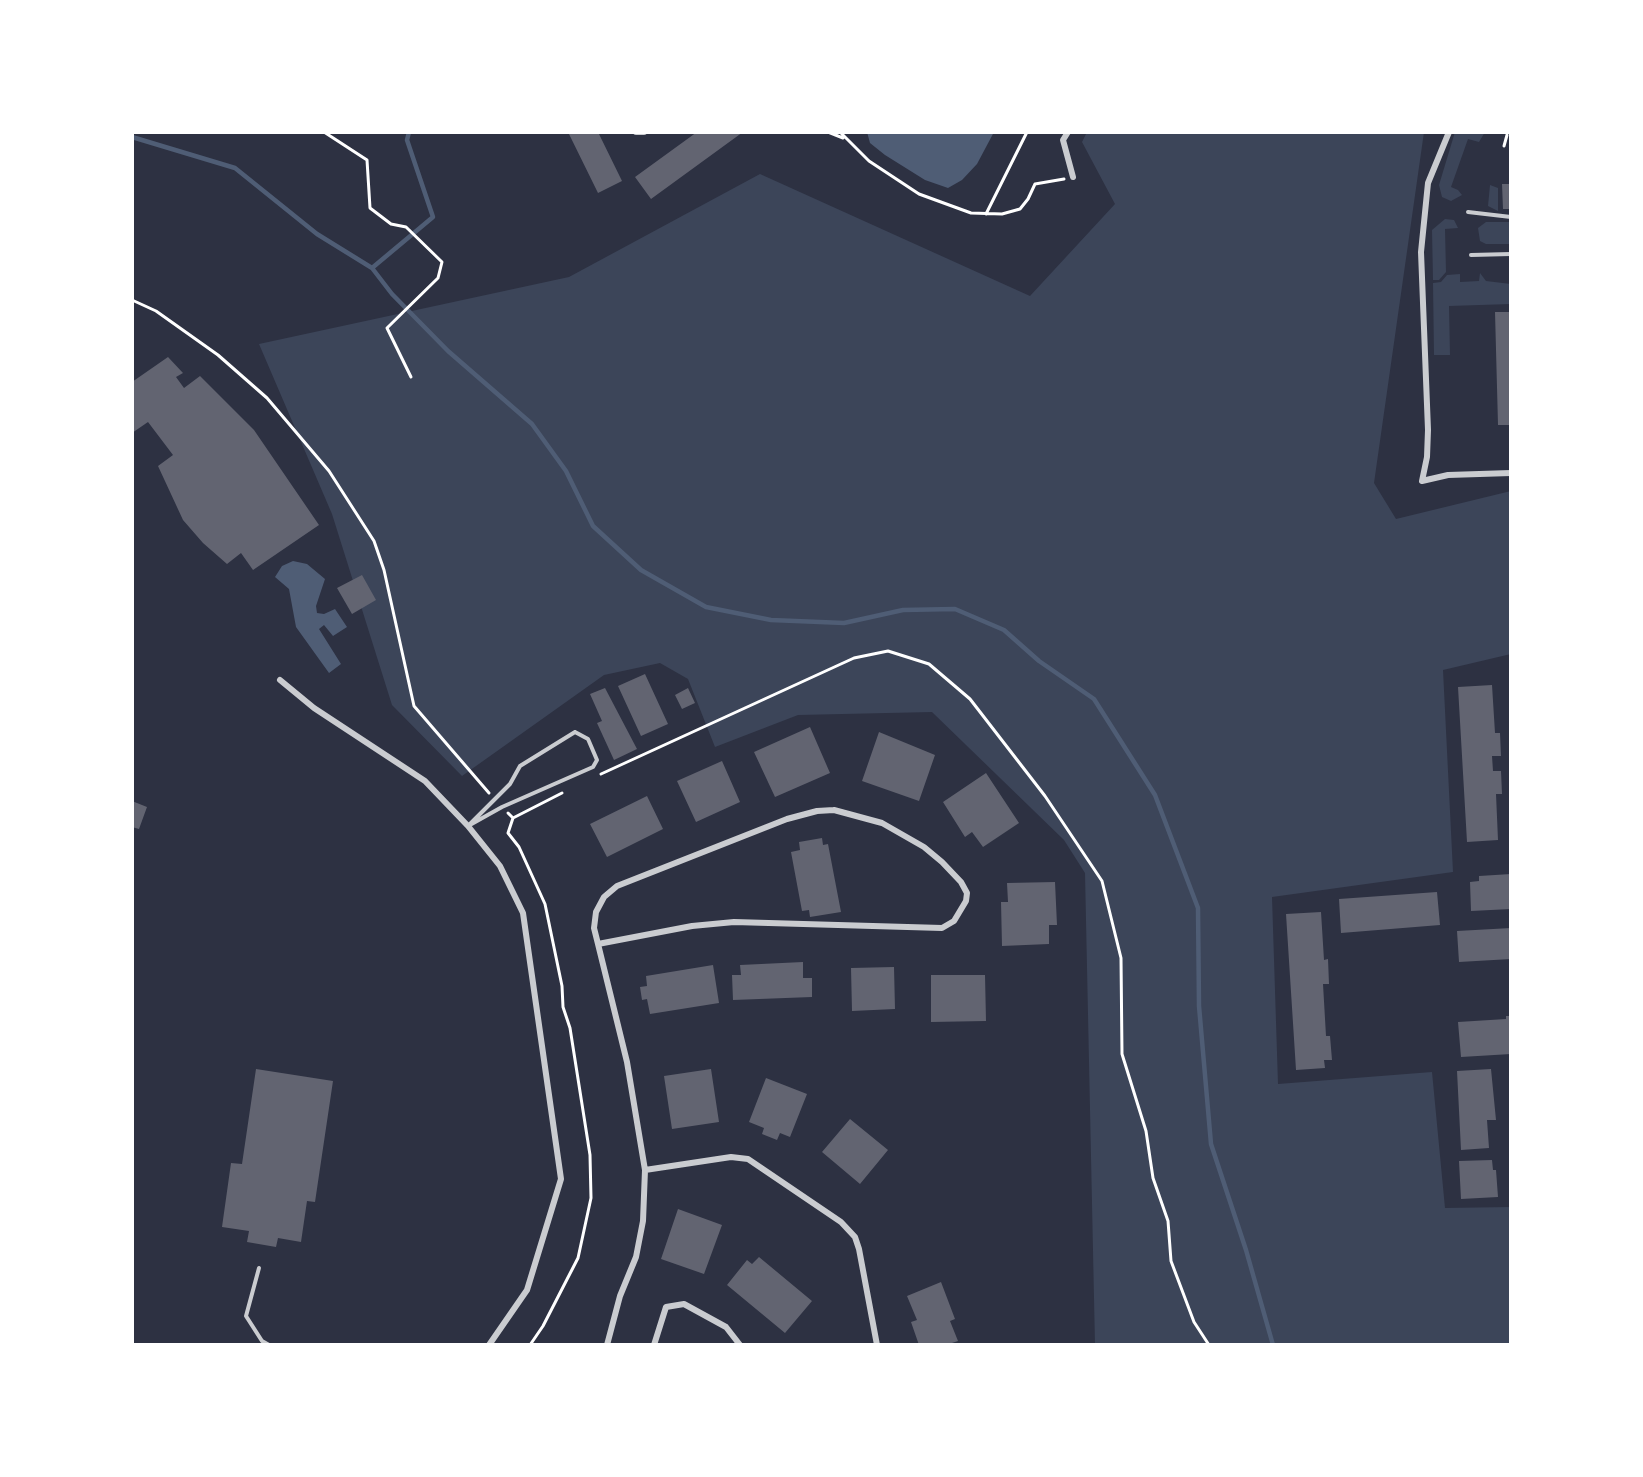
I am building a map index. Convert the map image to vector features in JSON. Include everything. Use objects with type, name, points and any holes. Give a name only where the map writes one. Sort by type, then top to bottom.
[{"type":"street","points":[[636,132],[644,132]]},
{"type":"street","points":[[1068,132],[1063,140],[1073,177]]},
{"type":"street","points":[[1449,132],[1428,183],[1421,252],[1428,430],[1427,457],[1422,481],[1448,475],[1511,473]]},
{"type":"street","points":[[280,680],[314,708],[425,781],[468,826],[500,866],[523,913],[561,1179],[527,1290],[489,1345]]},
{"type":"street","points":[[598,944],[692,926],[734,922],[942,928],[954,921],[966,901],[967,893],[961,882],[942,862],[902,833],[858,815],[817,811],[787,819],[617,886],[604,897],[596,912],[594,928],[627,1062],[645,1170],[644,1221],[636,1257],[620,1296],[606,1345]]},
{"type":"street","points":[[645,1170],[731,1157],[748,1159],[841,1222],[855,1238],[859,1249],[877,1345]]},
{"type":"street","points":[[654,1345],[666,1307],[684,1304],[726,1327],[740,1345]]},
{"type":"lane","points":[[1468,212],[1511,217]]},
{"type":"lane","points":[[1471,255],[1511,254]]},
{"type":"lane","points":[[575,732],[588,739],[597,760],[593,767],[502,807],[468,826],[510,784],[520,766],[575,732]]},
{"type":"lane","points":[[259,1268],[246,1316],[262,1341],[269,1345]]},
{"type":"path","points":[[324,132],[367,160],[370,208],[391,224],[406,227],[442,262],[438,278],[387,328],[411,377]]},
{"type":"path","points":[[828,132],[844,138]]},
{"type":"path","points":[[840,132],[869,161],[920,194],[971,213],[1002,214],[1020,209],[1028,200],[1035,184],[1073,177]]},
{"type":"path","points":[[986,214],[1027,132]]},
{"type":"path","points":[[1504,146],[1507,135]]},
{"type":"path","points":[[132,300],[156,311],[218,355],[267,398],[329,471],[374,541],[384,570],[414,706],[494,798]]},
{"type":"path","points":[[600,774],[854,658],[888,651],[929,664],[970,699],[1045,796],[1102,880],[1121,958],[1122,1054],[1146,1131],[1153,1178],[1168,1221],[1171,1261],[1194,1322],[1209,1345]]},
{"type":"path","points":[[530,1345],[543,1326],[578,1258],[591,1198],[590,1155],[570,1028],[563,1007],[562,986],[545,904],[519,847],[508,833],[513,818],[570,789]]},
{"type":"path","points":[[502,807],[513,818]]},
{"type":"shaded area","points":[[867,132],[994,132],[977,164],[962,180],[948,188],[925,180],[885,155],[870,143]]},
{"type":"shaded area","points":[[1087,132],[1424,132],[1374,483],[1396,519],[1511,491],[1511,654],[1443,670],[1453,872],[1272,897],[1278,1084],[1432,1072],[1445,1208],[1511,1207],[1511,1345],[1095,1345],[1085,873],[1064,840],[932,712],[798,715],[715,747],[688,679],[660,663],[604,675],[462,776],[392,705],[332,514],[259,344],[569,277],[760,174],[1030,296],[1115,204],[1082,142]]},
{"type":"shaded area","points":[[1455,132],[1485,132],[1479,142],[1468,139],[1451,187],[1462,195],[1451,201],[1442,197],[1439,185]]},
{"type":"shaded area","points":[[1490,185],[1498,188],[1498,211],[1488,206]]},
{"type":"shaded area","points":[[1445,219],[1454,220],[1458,228],[1445,229],[1446,272],[1439,280],[1433,280],[1432,230]]},
{"type":"shaded area","points":[[1486,222],[1511,222],[1511,244],[1486,244],[1480,241],[1478,228]]},
{"type":"shaded area","points":[[1480,273],[1486,281],[1511,284],[1511,304],[1449,306],[1450,355],[1434,355],[1433,283],[1441,282],[1447,275],[1460,274],[1460,282],[1479,281]]},
{"type":"shaded area","points":[[293,561],[307,564],[325,579],[316,606],[317,613],[324,614],[335,609],[347,627],[333,636],[324,625],[319,629],[341,664],[329,673],[296,627],[289,589],[275,577],[282,566]]},
{"type":"building","points":[[568,132],[598,132],[622,181],[598,193]]},
{"type":"building","points":[[697,132],[743,132],[651,199],[635,177]]},
{"type":"building","points":[[1502,184],[1511,184],[1511,209],[1503,209]]},
{"type":"building","points":[[1495,312],[1511,312],[1511,425],[1498,425]]},
{"type":"building","points":[[168,357],[183,373],[176,377],[184,388],[200,376],[254,430],[319,525],[253,570],[241,553],[227,564],[203,543],[183,520],[158,466],[173,455],[148,422],[132,433],[132,382]]},
{"type":"building","points":[[362,575],[376,600],[352,614],[337,588]]},
{"type":"building","points":[[645,674],[668,724],[641,736],[618,686]]},
{"type":"building","points":[[1492,685],[1495,733],[1500,733],[1501,756],[1492,756],[1493,771],[1501,771],[1502,794],[1496,794],[1498,840],[1467,842],[1458,687]]},
{"type":"building","points":[[605,688],[637,749],[614,760],[597,723],[602,721],[590,694]]},
{"type":"building","points":[[688,688],[695,703],[682,709],[675,695]]},
{"type":"building","points":[[810,727],[830,773],[775,797],[754,752]]},
{"type":"building","points":[[879,732],[935,755],[919,801],[862,781]]},
{"type":"building","points":[[722,761],[740,802],[696,822],[677,781]]},
{"type":"building","points":[[986,773],[1019,823],[983,847],[972,832],[965,837],[943,802]]},
{"type":"building","points":[[647,796],[663,829],[607,857],[590,824]]},
{"type":"building","points":[[132,801],[147,807],[139,829],[132,827]]},
{"type":"building","points":[[822,838],[823,845],[828,844],[841,912],[810,917],[809,910],[802,911],[791,852],[800,850],[799,842]]},
{"type":"building","points":[[1511,874],[1511,909],[1471,911],[1470,882],[1479,881],[1479,876]]},
{"type":"building","points":[[1055,882],[1057,925],[1049,925],[1049,944],[1002,946],[1001,902],[1008,902],[1007,883]]},
{"type":"building","points":[[1437,892],[1440,925],[1341,933],[1339,899]]},
{"type":"building","points":[[1321,912],[1324,960],[1328,959],[1329,984],[1323,984],[1326,1036],[1330,1036],[1332,1060],[1324,1060],[1325,1068],[1296,1070],[1286,914]]},
{"type":"building","points":[[1511,928],[1511,959],[1459,962],[1457,931]]},
{"type":"building","points":[[803,962],[803,978],[812,978],[812,997],[733,1000],[732,975],[741,975],[740,965]]},
{"type":"building","points":[[713,965],[719,1003],[650,1014],[647,999],[642,1000],[640,987],[647,986],[646,976]]},
{"type":"building","points":[[894,967],[895,1009],[852,1011],[851,968]]},
{"type":"building","points":[[931,975],[985,975],[986,1021],[931,1022]]},
{"type":"building","points":[[1506,1016],[1511,1016],[1511,1054],[1461,1057],[1458,1022],[1506,1019]]},
{"type":"building","points":[[256,1069],[333,1081],[315,1202],[307,1201],[301,1242],[278,1238],[276,1247],[247,1242],[249,1231],[222,1227],[231,1163],[242,1164]]},
{"type":"building","points":[[711,1069],[719,1122],[672,1129],[664,1076]]},
{"type":"building","points":[[1491,1069],[1496,1120],[1487,1120],[1489,1148],[1461,1150],[1457,1071]]},
{"type":"building","points":[[766,1078],[807,1094],[790,1137],[780,1133],[777,1140],[762,1134],[764,1128],[749,1122]]},
{"type":"building","points":[[850,1119],[888,1150],[860,1184],[822,1152]]},
{"type":"building","points":[[1492,1160],[1493,1170],[1496,1170],[1498,1197],[1461,1199],[1459,1161]]},
{"type":"building","points":[[678,1209],[722,1225],[704,1274],[661,1259]]},
{"type":"building","points":[[759,1257],[812,1301],[785,1333],[727,1285],[747,1260],[752,1264]]},
{"type":"building","points":[[941,1282],[955,1319],[950,1321],[958,1341],[946,1345],[919,1345],[911,1322],[917,1320],[907,1296]]},
{"type":"waterway","points":[[372,268],[433,217],[407,140],[409,132]]},
{"type":"waterway","points":[[132,137],[235,168],[317,234],[372,268],[392,294],[448,351],[532,424],[566,471],[593,526],[641,570],[706,607],[771,620],[844,623],[903,610],[955,609],[1004,630],[1039,661],[1094,699],[1155,795],[1198,908],[1199,1006],[1211,1144],[1246,1250],[1273,1345]]}]
